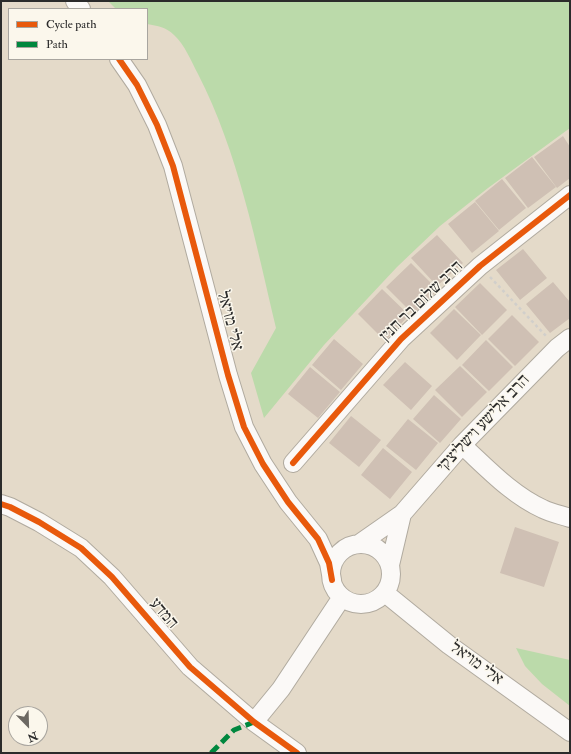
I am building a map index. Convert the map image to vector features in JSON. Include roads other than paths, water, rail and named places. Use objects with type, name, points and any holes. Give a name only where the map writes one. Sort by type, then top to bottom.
[{"type":"street","name":"אלי מויאל","points":[[120,60],[137,85],[157,125],[173,166],[228,376],[244,427],[263,464],[288,502],[318,539],[329,563],[332,580]]},
{"type":"street","name":"הרב שלום בר חנין","points":[[293,462],[401,339],[480,266],[570,195]]},
{"type":"street","name":"הרב אלישע וישליצקי","points":[[356,545],[402,514],[462,445],[563,343]]},
{"type":"street","points":[[462,445],[506,485],[528,501],[544,510],[570,518]]},
{"type":"street","name":"המדע","points":[[1,504],[10,507],[38,522],[81,548],[112,577],[190,667],[254,722],[297,753]]},
{"type":"street","name":"הרב אלישע וישליצקי","points":[[390,565],[402,514]]},
{"type":"street","points":[[318,539],[335,544],[369,545],[378,549],[385,556],[390,565],[390,584],[385,593],[379,598],[364,604],[356,604],[342,597],[336,590],[332,580],[331,572],[333,563],[338,555],[344,549],[356,545]]},
{"type":"street","name":"אלי מויאל","points":[[385,593],[449,645],[570,732]]},
{"type":"street","points":[[254,722],[282,689],[342,597]]}]
